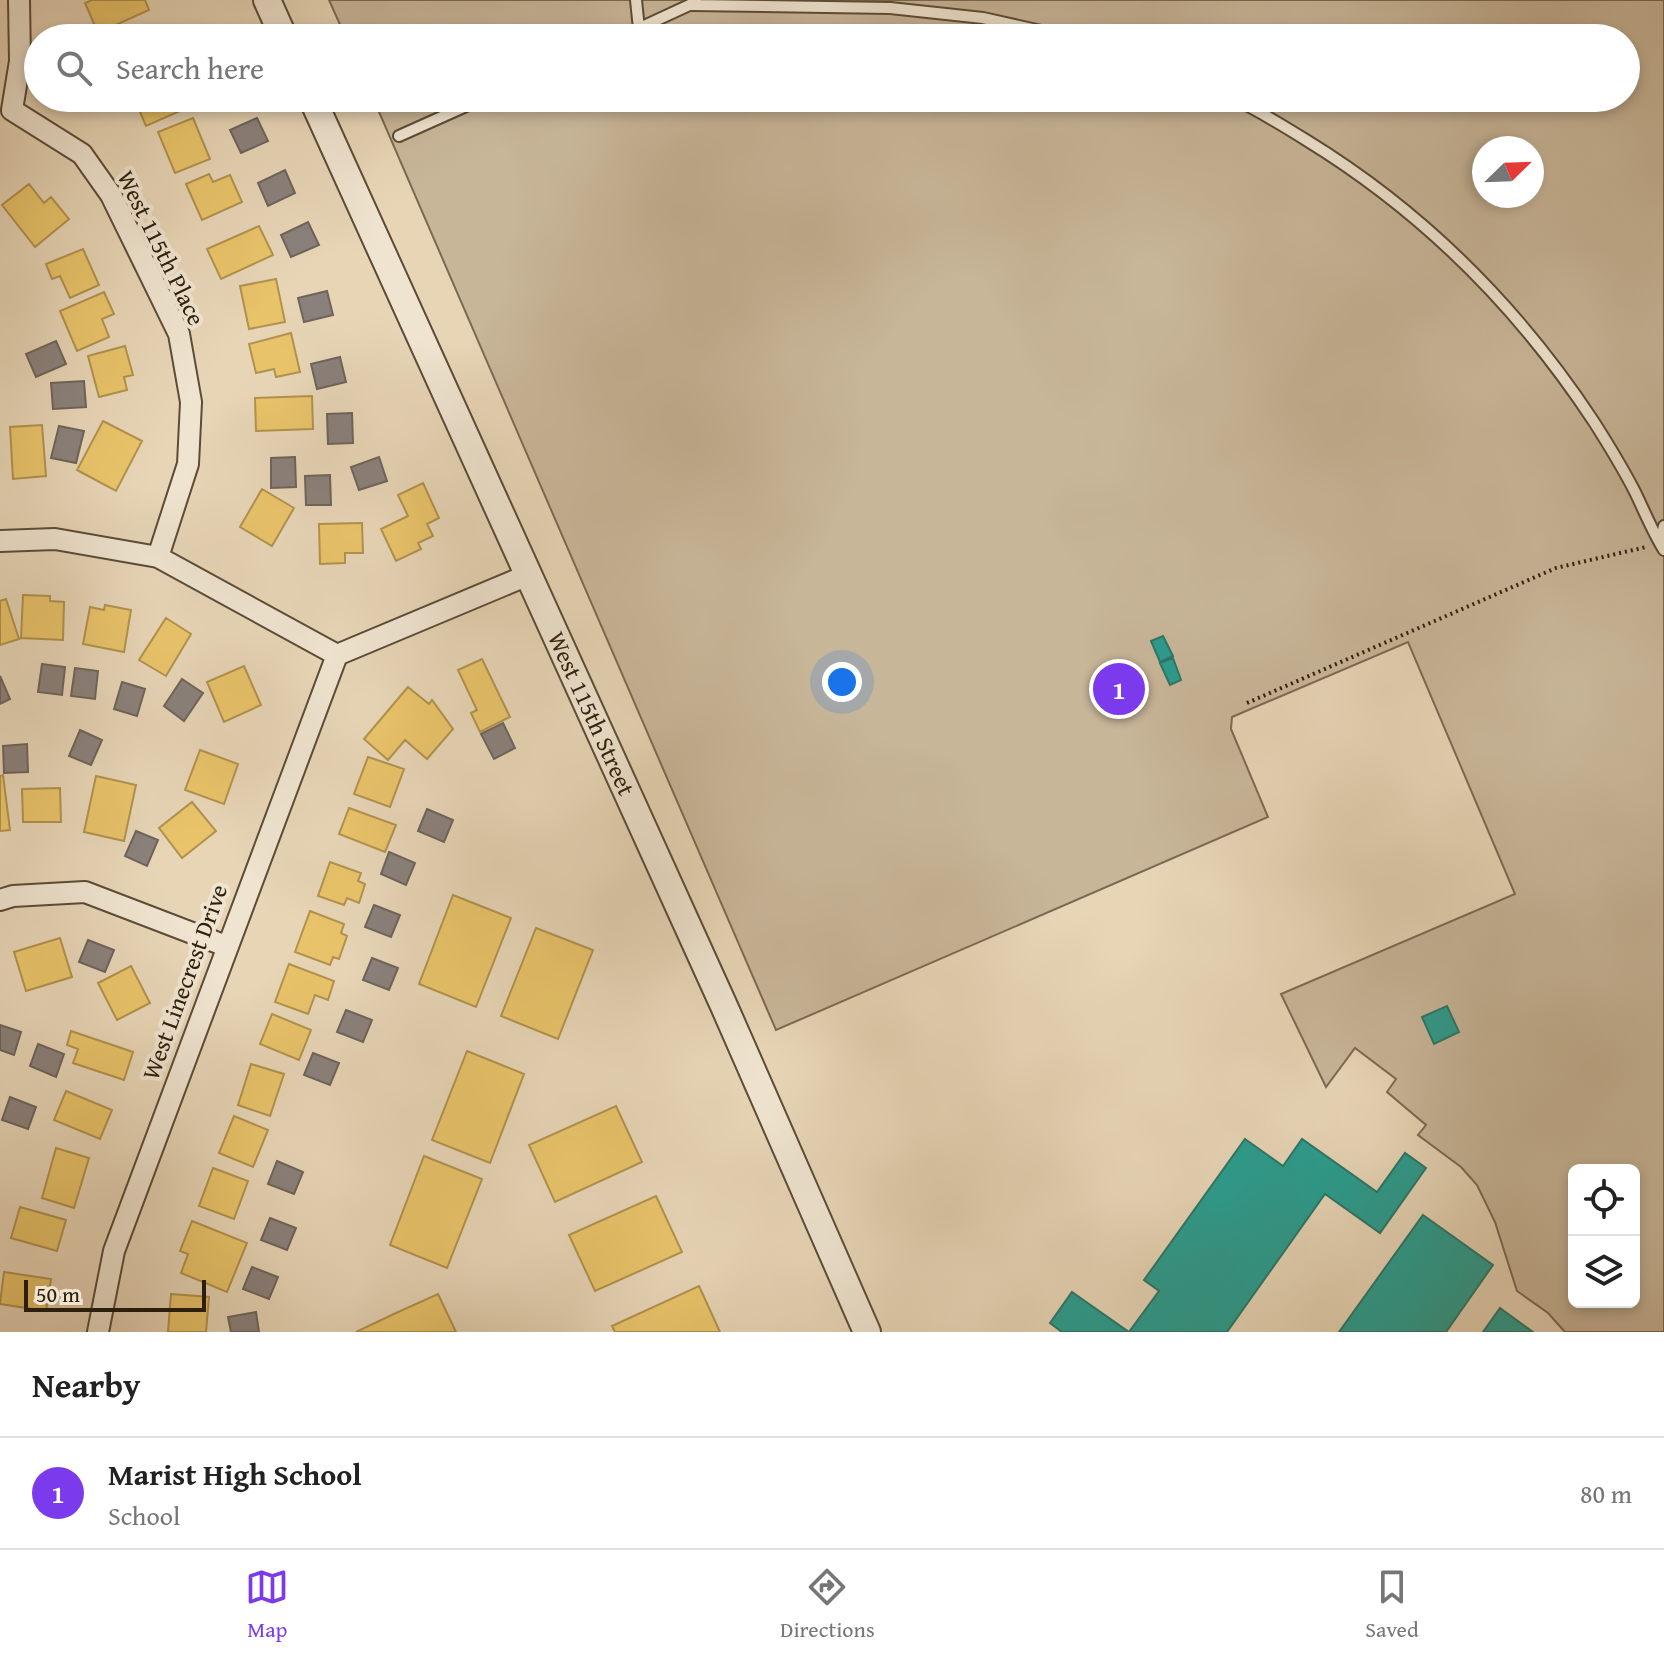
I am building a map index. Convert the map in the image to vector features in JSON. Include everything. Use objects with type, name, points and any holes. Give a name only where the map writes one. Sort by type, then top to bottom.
[{"type":"street","name":"West 115th Place","points":[[19,0],[20,61],[6,116],[82,154],[111,195],[179,334],[191,402],[188,464],[158,557]]},
{"type":"street","points":[[267,0],[278,24]]},
{"type":"street","name":"West 115th Street","points":[[318,112],[724,1006],[867,1332]]},
{"type":"street","points":[[0,541],[55,539],[158,557],[337,655],[528,575]]},
{"type":"street","name":"West Linecrest Drive","points":[[98,1332],[114,1251],[337,655]]},
{"type":"street","points":[[0,900],[13,896],[85,892],[226,946]]},
{"type":"lane","points":[[636,0],[638,24]]},
{"type":"lane","points":[[650,24],[696,2],[890,8],[1010,24]]},
{"type":"lane","points":[[399,136],[453,112]]},
{"type":"lane","points":[[1261,112],[1344,163],[1416,218],[1478,277],[1540,346],[1593,422],[1663,545]]},
{"type":"lane","points":[[1663,545],[1664,526]]},
{"type":"path","points":[[1247,703],[1556,568],[1663,545]]},
{"type":"shaded area","points":[[329,0],[1664,0],[1664,1332],[1565,1332],[1548,1313],[1517,1291],[1495,1222],[1477,1185],[1461,1167],[1418,1135],[1426,1125],[1387,1092],[1396,1079],[1355,1048],[1326,1087],[1281,994],[1515,894],[1408,642],[1232,717],[1231,729],[1268,817],[776,1030],[379,112],[1640,112],[1640,24],[340,24]]},
{"type":"building: Homes","points":[[92,0],[145,0],[149,10],[118,24],[94,24],[85,3]]},
{"type":"building: Homes","points":[[140,112],[178,112],[146,126]]},
{"type":"building: Homes","points":[[193,118],[210,159],[175,173],[158,132]]},
{"type":"building: Homes","points":[[209,174],[213,182],[230,175],[242,202],[202,220],[186,184]]},
{"type":"building: Homes","points":[[29,184],[44,203],[51,197],[69,219],[35,247],[2,205]]},
{"type":"building: Homes","points":[[259,226],[273,255],[221,279],[207,249]]},
{"type":"building: Homes","points":[[83,249],[99,285],[70,298],[60,276],[52,279],[46,264]]},
{"type":"building: Homes","points":[[276,279],[285,322],[249,329],[240,286]]},
{"type":"building: Homes","points":[[104,292],[114,314],[102,319],[109,337],[77,351],[60,311]]},
{"type":"building: Homes","points":[[291,333],[300,372],[276,377],[274,369],[256,373],[249,344]]},
{"type":"building: Homes","points":[[125,346],[133,375],[124,377],[127,390],[99,397],[88,356]]},
{"type":"building: Homes","points":[[312,396],[313,429],[256,431],[255,398]]},
{"type":"building: Homes","points":[[103,421],[142,441],[116,491],[77,470]]},
{"type":"building: Homes","points":[[42,425],[46,476],[13,479],[10,427]]},
{"type":"building: Homes","points":[[423,483],[439,518],[427,524],[433,536],[418,543],[421,549],[396,561],[381,529],[408,516],[398,495]]},
{"type":"building: Homes","points":[[262,489],[294,508],[272,546],[240,527]]},
{"type":"building: Homes","points":[[362,523],[363,553],[345,553],[345,563],[320,564],[319,524]]},
{"type":"building: Homes","points":[[23,595],[50,596],[50,601],[64,602],[63,640],[21,638]]},
{"type":"building: Homes","points":[[6,599],[19,639],[0,645],[0,601]]},
{"type":"building: Homes","points":[[105,605],[131,610],[124,652],[83,644],[90,607],[104,610]]},
{"type":"building: Homes","points":[[166,618],[191,634],[166,676],[139,660]]},
{"type":"building: Homes","points":[[482,659],[510,717],[480,732],[471,713],[477,710],[458,670]]},
{"type":"building: Homes","points":[[244,666],[261,705],[224,722],[207,682]]},
{"type":"building: Homes","points":[[408,687],[429,704],[432,700],[453,729],[427,759],[405,740],[388,760],[364,739]]},
{"type":"building: Homes","points":[[200,750],[238,764],[224,804],[185,790]]},
{"type":"building: Homes","points":[[368,757],[404,769],[390,807],[354,794]]},
{"type":"building: Homes","points":[[3,775],[10,830],[0,831],[0,776]]},
{"type":"building: Homes","points":[[96,776],[136,785],[124,841],[84,832]]},
{"type":"building: Homes","points":[[60,788],[61,822],[23,822],[22,789]]},
{"type":"building: Homes","points":[[192,802],[216,831],[182,858],[159,828]]},
{"type":"building: Homes","points":[[349,808],[396,825],[385,852],[339,834]]},
{"type":"building: Homes","points":[[330,862],[361,873],[358,881],[365,884],[359,903],[347,898],[344,905],[318,896]]},
{"type":"building: Homes","points":[[453,895],[511,918],[476,1007],[419,984]]},
{"type":"building: Homes","points":[[310,911],[344,924],[341,933],[347,936],[339,959],[333,957],[330,965],[295,952]]},
{"type":"building: Homes","points":[[536,928],[593,950],[558,1039],[501,1016]]},
{"type":"building: Homes","points":[[60,938],[72,977],[26,991],[14,952]]},
{"type":"building: Homes","points":[[289,964],[334,981],[328,1000],[315,995],[308,1014],[275,1002]]},
{"type":"building: Homes","points":[[131,966],[150,1003],[117,1020],[98,983]]},
{"type":"building: Homes","points":[[272,1014],[311,1030],[299,1060],[260,1044]]},
{"type":"building: Homes","points":[[71,1031],[133,1052],[124,1080],[73,1063],[78,1049],[67,1045]]},
{"type":"building: Homes","points":[[467,1051],[524,1074],[490,1163],[432,1140]]},
{"type":"building: Homes","points":[[251,1064],[284,1074],[270,1116],[238,1105]]},
{"type":"building: Homes","points":[[66,1091],[112,1110],[100,1139],[54,1120]]},
{"type":"building: Homes","points":[[616,1106],[642,1162],[555,1202],[529,1145]]},
{"type":"building: Homes","points":[[234,1116],[268,1130],[253,1167],[219,1153]]},
{"type":"building: Homes","points":[[56,1148],[89,1158],[74,1208],[42,1198]]},
{"type":"building: Homes","points":[[424,1156],[482,1179],[447,1268],[390,1245]]},
{"type":"building: Homes","points":[[213,1168],[248,1181],[234,1219],[199,1206]]},
{"type":"building: Homes","points":[[656,1196],[682,1252],[595,1291],[569,1235]]},
{"type":"building: Homes","points":[[20,1207],[66,1220],[57,1251],[11,1238]]},
{"type":"building: Homes","points":[[192,1221],[247,1243],[227,1292],[181,1273],[188,1254],[180,1251]]},
{"type":"building: Homes","points":[[4,1272],[51,1279],[46,1311],[0,1304]]},
{"type":"building: Homes","points":[[699,1286],[720,1332],[615,1332],[612,1326]]},
{"type":"building: Homes","points":[[171,1294],[209,1297],[206,1332],[168,1332]]},
{"type":"building: Homes","points":[[438,1294],[456,1332],[356,1332],[396,1313]]},
{"type":"building: Schools","points":[[1163,636],[1173,656],[1160,662],[1151,641]]},
{"type":"building: Schools","points":[[1173,658],[1181,680],[1170,685],[1160,663]]},
{"type":"building: Schools","points":[[1447,1006],[1459,1032],[1434,1044],[1422,1017]]},
{"type":"building: Schools","points":[[1245,1139],[1283,1166],[1302,1139],[1377,1192],[1405,1153],[1426,1168],[1380,1233],[1325,1194],[1227,1332],[1129,1332],[1159,1291],[1144,1280]]},
{"type":"building: Schools","points":[[1423,1215],[1493,1265],[1446,1332],[1339,1332]]},
{"type":"building: Schools","points":[[1072,1292],[1129,1332],[1062,1332],[1050,1323]]},
{"type":"building: Schools","points":[[1500,1308],[1533,1332],[1483,1332]]},
{"type":"building: Industry","points":[[257,118],[268,141],[241,153],[230,130]]},
{"type":"building: Industry","points":[[285,170],[295,193],[268,206],[258,183]]},
{"type":"building: Industry","points":[[308,222],[319,245],[291,257],[281,235]]},
{"type":"building: Industry","points":[[327,291],[333,315],[304,322],[298,298]]},
{"type":"building: Industry","points":[[56,341],[66,364],[36,377],[26,354]]},
{"type":"building: Industry","points":[[340,357],[346,382],[317,389],[311,364]]},
{"type":"building: Industry","points":[[84,381],[86,407],[53,409],[51,383]]},
{"type":"building: Industry","points":[[352,413],[353,443],[328,444],[327,414]]},
{"type":"building: Industry","points":[[59,426],[84,431],[76,463],[51,458]]},
{"type":"building: Industry","points":[[295,457],[296,487],[271,488],[271,458]]},
{"type":"building: Industry","points":[[379,457],[387,481],[359,490],[351,467]]},
{"type":"building: Industry","points":[[330,475],[331,505],[306,505],[305,476]]},
{"type":"building: Industry","points":[[42,664],[65,667],[62,695],[38,692]]},
{"type":"building: Industry","points":[[75,668],[98,671],[95,699],[71,696]]},
{"type":"building: Industry","points":[[0,676],[10,699],[0,704]]},
{"type":"building: Industry","points":[[182,679],[203,693],[184,721],[164,706]]},
{"type":"building: Industry","points":[[122,682],[145,689],[137,716],[114,709]]},
{"type":"building: Industry","points":[[503,723],[515,748],[494,759],[481,734]]},
{"type":"building: Industry","points":[[80,730],[102,740],[91,765],[69,756]]},
{"type":"building: Industry","points":[[27,744],[28,772],[4,773],[3,746]]},
{"type":"building: Industry","points":[[427,809],[453,820],[444,842],[418,831]]},
{"type":"building: Industry","points":[[136,831],[158,840],[147,866],[125,856]]},
{"type":"building: Industry","points":[[389,852],[415,863],[406,885],[381,874]]},
{"type":"building: Industry","points":[[374,905],[400,915],[391,937],[365,927]]},
{"type":"building: Industry","points":[[88,940],[114,950],[105,972],[79,962]]},
{"type":"building: Industry","points":[[372,958],[398,968],[389,990],[363,980]]},
{"type":"building: Industry","points":[[346,1010],[372,1020],[363,1042],[337,1032]]},
{"type":"building: Industry","points":[[0,1025],[21,1032],[14,1055],[0,1050]]},
{"type":"building: Industry","points":[[38,1044],[64,1054],[56,1077],[30,1066]]},
{"type":"building: Industry","points":[[313,1053],[339,1063],[330,1085],[304,1075]]},
{"type":"building: Industry","points":[[10,1097],[36,1107],[28,1129],[2,1120]]},
{"type":"building: Industry","points":[[277,1161],[303,1172],[294,1194],[268,1184]]},
{"type":"building: Industry","points":[[270,1218],[296,1228],[287,1250],[261,1240]]},
{"type":"building: Industry","points":[[252,1267],[278,1277],[269,1299],[243,1289]]},
{"type":"building: Industry","points":[[256,1312],[259,1332],[231,1332],[228,1317]]},
{"type":"place","name":"Marist High School","points":[[1119,689]]}]
